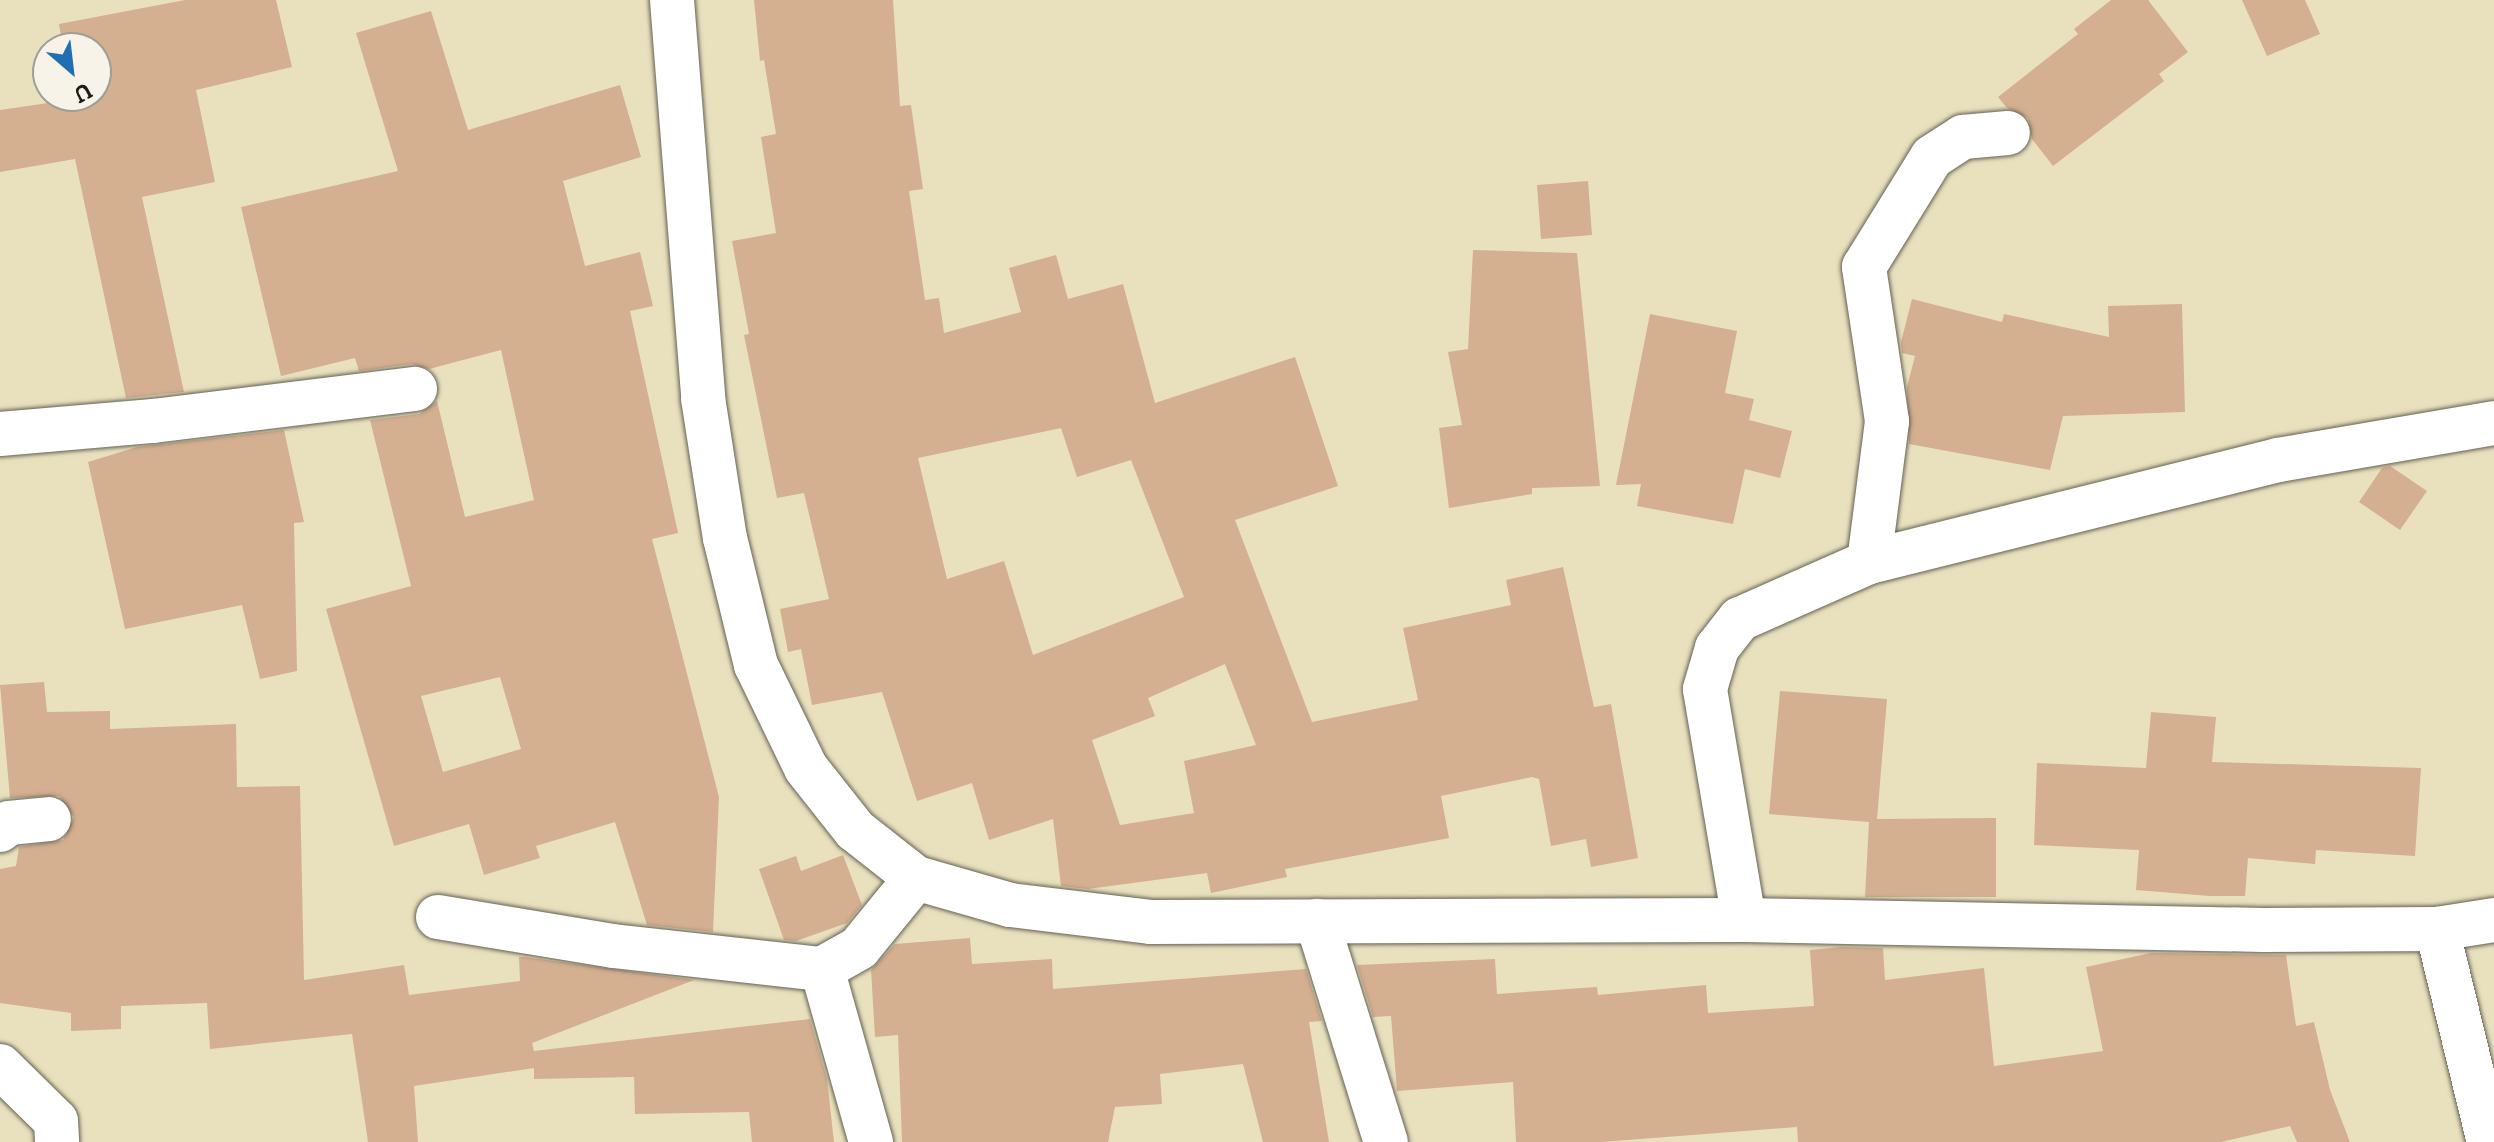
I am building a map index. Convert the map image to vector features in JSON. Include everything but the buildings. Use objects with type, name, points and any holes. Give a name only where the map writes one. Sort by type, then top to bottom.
[{"type":"street","points":[[672,0],[703,398],[725,538],[756,665],[806,768],[855,830],[916,878],[1010,905],[1150,922],[1744,920],[2437,929],[2494,920]]},
{"type":"street","points":[[1869,562],[1887,421],[1864,267],[1932,157],[1963,137],[2008,133]]},
{"type":"street","points":[[0,434],[415,389]]},
{"type":"street","points":[[1744,920],[1705,689],[1717,648],[1740,619],[1869,562],[2278,460],[2494,423]]},
{"type":"street","points":[[0,830],[9,823],[49,819]]},
{"type":"street","points":[[438,917],[613,946],[822,969],[859,948],[916,878]]},
{"type":"street","points":[[1317,921],[1386,1142]]},
{"type":"street","points":[[2437,929],[2489,1142]]},
{"type":"street","points":[[822,969],[871,1142]]},
{"type":"street","points":[[0,1066],[56,1121],[57,1142]]}]
